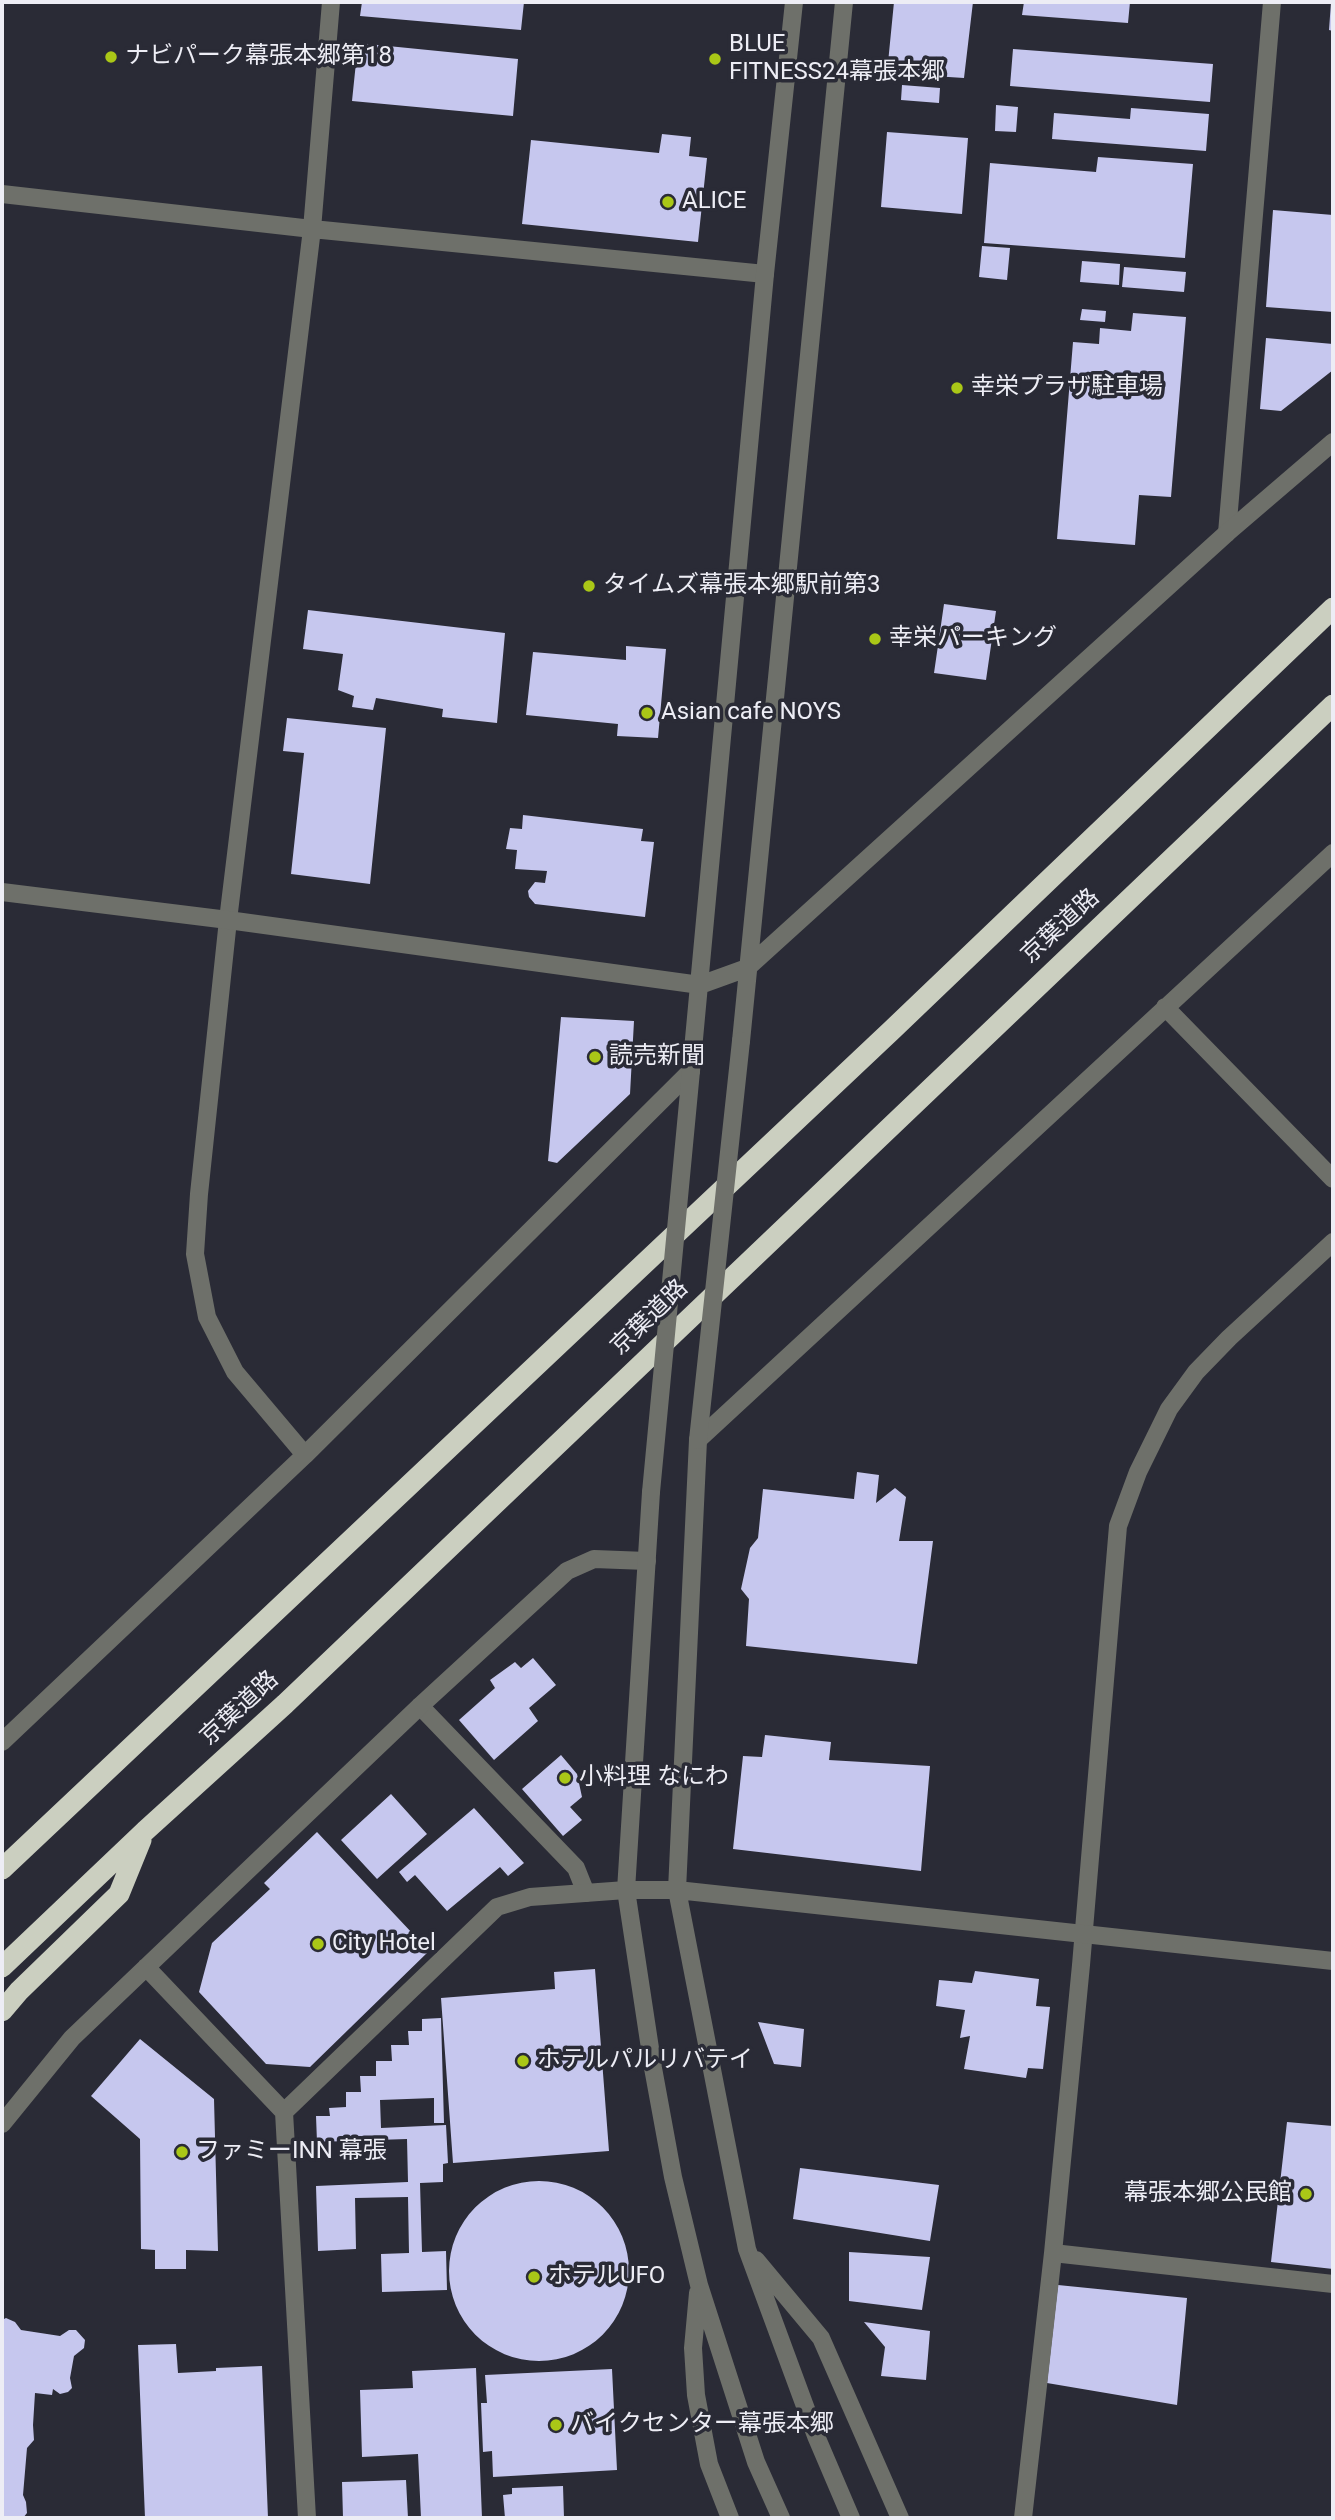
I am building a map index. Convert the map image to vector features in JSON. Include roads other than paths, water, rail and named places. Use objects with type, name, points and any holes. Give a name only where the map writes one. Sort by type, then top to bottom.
[{"type":"highway","name":"京葉道路","points":[[2,1869],[893,1029],[1333,608]]},
{"type":"highway","name":"京葉道路","points":[[2,1967],[145,1831],[285,1704],[1333,705]]},
{"type":"highway","points":[[2,2011],[19,1991],[119,1894],[145,1831]]},
{"type":"street","points":[[305,1455],[235,1372],[207,1317],[195,1254],[228,920],[312,229],[331,2]]},
{"type":"street","points":[[780,2518],[756,2462],[699,2285],[673,2177],[653,2068],[626,1890],[652,1492],[765,274],[794,2]]},
{"type":"street","points":[[844,2],[741,1041],[698,1440],[677,1890],[747,2249],[816,2437],[851,2518]]},
{"type":"street","points":[[1227,533],[1272,2]]},
{"type":"street","points":[[2,194],[312,229],[765,274]]},
{"type":"street","points":[[2,892],[700,985],[747,968],[1227,533],[1333,442]]},
{"type":"street","points":[[698,1440],[1333,853]]},
{"type":"street","points":[[1165,1007],[1333,1179]]},
{"type":"street","points":[[2,1742],[305,1455],[691,1071]]},
{"type":"street","points":[[1023,2518],[1053,2253],[1118,1527],[1138,1472],[1168,1409],[1196,1372],[1229,1338],[1333,1242]]},
{"type":"street","points":[[2,2124],[72,2038],[420,1706],[567,1571],[594,1559],[647,1561]]},
{"type":"street","points":[[420,1706],[576,1868],[586,1893]]},
{"type":"street","points":[[284,2112],[497,1907],[530,1897],[626,1890],[677,1890],[1333,1961]]},
{"type":"street","points":[[146,1967],[284,2112],[307,2518]]},
{"type":"street","points":[[747,2249],[821,2338],[900,2518]]},
{"type":"street","points":[[1053,2253],[1333,2284]]},
{"type":"street","points":[[699,2285],[693,2348],[696,2395],[709,2464],[730,2518]]},
{"type":"place","name":"ナビパーク幕張本郷第18","points":[[111,57]]},
{"type":"place","name":"BLUE FITNESS24幕張本郷","points":[[715,59]]},
{"type":"place","name":"ALICE","points":[[668,202]]},
{"type":"place","name":"幸栄プラザ駐車場","points":[[957,388]]},
{"type":"place","name":"タイムズ幕張本郷駅前第3","points":[[589,586]]},
{"type":"place","name":"幸栄パーキング","points":[[875,639]]},
{"type":"place","name":"Asian cafe NOYS","points":[[647,713]]},
{"type":"place","name":"読売新聞","points":[[595,1057]]},
{"type":"place","name":"小料理 なにわ","points":[[565,1778]]},
{"type":"place","name":"City Hotel","points":[[318,1944]]},
{"type":"place","name":"ホテルパルリバテイ","points":[[523,2061]]},
{"type":"place","name":"ファミーINN 幕張","points":[[182,2152]]},
{"type":"place","name":"幕張本郷公民館","points":[[1306,2194]]},
{"type":"place","name":"ホテルUFO","points":[[534,2277]]},
{"type":"place","name":"バイクセンター幕張本郷","points":[[556,2425]]}]
